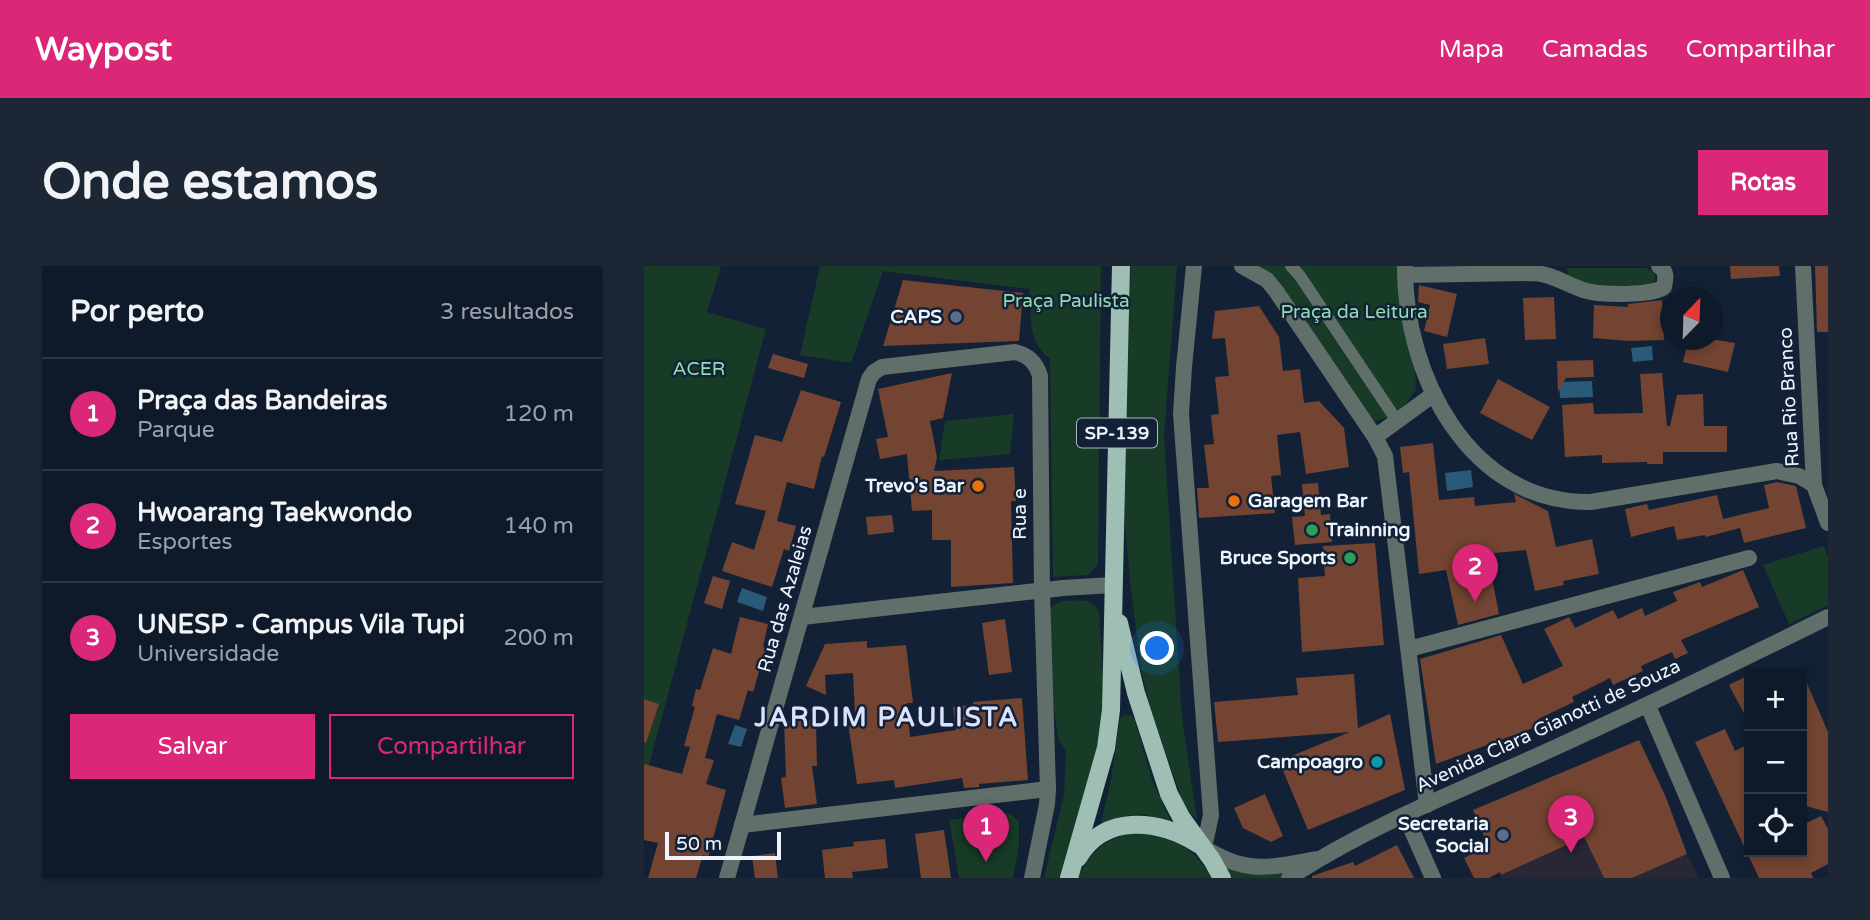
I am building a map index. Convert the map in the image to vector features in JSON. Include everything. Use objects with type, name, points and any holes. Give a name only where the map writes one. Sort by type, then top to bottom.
[{"type":"main road","name":"SP-139","points":[[1070,876],[1108,738],[1111,710],[1121,266]]},
{"type":"main road","name":"SP-139","points":[[1113,592],[1136,693],[1169,794],[1181,817],[1222,878]]},
{"type":"main road","points":[[1070,876],[1089,843],[1120,826],[1157,825],[1204,848]]},
{"type":"street","points":[[1194,266],[1181,414],[1211,815],[1204,848],[1232,862],[1247,866],[1318,859]]},
{"type":"street","points":[[1242,266],[1267,280],[1276,291],[1382,446],[1387,466],[1427,805]]},
{"type":"street","points":[[1291,266],[1397,421]]},
{"type":"street","points":[[1659,266],[1664,270],[1666,279],[1664,287],[1654,292],[1592,292],[1544,270],[1405,271],[1413,338],[1434,394],[1466,446],[1477,457],[1523,488],[1557,500],[1591,502],[1777,471],[1799,476],[1814,485]]},
{"type":"street","name":"Rua Rio Branco","points":[[1803,266],[1814,485],[1828,523]]},
{"type":"street","name":"Rua e","points":[[874,372],[882,368],[1006,352],[1024,354],[1032,361],[1040,376],[1042,591],[1048,789],[1032,878]]},
{"type":"street","name":"Rua das Azaleias","points":[[727,878],[869,379],[874,372]]},
{"type":"street","points":[[1375,437],[1434,394]]},
{"type":"street","points":[[1409,649],[1749,558]]},
{"type":"street","points":[[803,617],[1042,591],[1113,592]]},
{"type":"street","name":"Avenida Clara Gianotti de Souza","points":[[1289,878],[1318,859],[1405,815],[1648,706],[1828,617]]},
{"type":"street","points":[[1648,706],[1722,878]]},
{"type":"street","points":[[743,825],[1048,789]]},
{"type":"street","points":[[1405,815],[1433,878]]},
{"type":"shaded area","points":[[1584,837],[1604,878],[1502,878],[1501,875]]},
{"type":"shaded area","points":[[1687,854],[1698,878],[1632,878]]},
{"type":"green space","name":"ACER","points":[[644,266],[721,266],[707,312],[766,329],[644,784]]},
{"type":"green space","name":"Praça Paulista","points":[[820,266],[1101,266],[1098,564],[1088,575],[1053,577],[1050,359],[1037,345],[1034,337],[1029,289],[883,271],[851,363],[800,355]]},
{"type":"green space","points":[[1131,266],[1177,266],[1164,436],[1182,718],[1197,820],[1185,808],[1150,709],[1141,669],[1131,590],[1125,527],[1124,433]]},
{"type":"green space","name":"Praça da Leitura","points":[[1257,266],[1398,266],[1402,315],[1415,365],[1416,390],[1398,414],[1371,423]]},
{"type":"green space","points":[[1567,268],[1646,268],[1655,272],[1655,285],[1604,290],[1567,276]]},
{"type":"green space","points":[[1014,414],[1010,454],[939,460],[945,421]]},
{"type":"green space","points":[[1824,546],[1828,559],[1828,605],[1789,624],[1763,565]]},
{"type":"green space","points":[[1071,600],[1087,601],[1095,605],[1099,613],[1104,726],[1063,878],[1044,878],[1064,795],[1066,751],[1058,738],[1042,621],[1055,604]]},
{"type":"green space","points":[[1123,715],[1134,718],[1152,780],[1172,824],[1153,817],[1136,815],[1119,818],[1100,827],[1111,780],[1120,719]]},
{"type":"green space","points":[[1009,813],[1019,821],[1019,846],[1013,878],[959,878],[949,820]]},
{"type":"green space","points":[[1133,833],[1169,839],[1188,849],[1211,878],[1078,878],[1099,848],[1114,839]]},
{"type":"green space","points":[[1299,865],[1283,878],[1232,878],[1226,866]]},
{"type":"water","points":[[1652,346],[1653,360],[1633,362],[1631,348]]},
{"type":"water","points":[[1592,381],[1593,397],[1560,398],[1559,382]]},
{"type":"water","points":[[1471,470],[1473,487],[1447,491],[1445,473]]},
{"type":"water","points":[[742,588],[767,597],[763,611],[737,602]]},
{"type":"water","points":[[735,725],[747,729],[741,747],[728,744]]},
{"type":"building","points":[[1730,266],[1779,266],[1780,276],[1731,279]]},
{"type":"building","points":[[1815,266],[1828,266],[1828,332],[1817,332]]},
{"type":"building","name":"CAPS","points":[[903,280],[1023,293],[1019,341],[883,346]]},
{"type":"building","points":[[1419,285],[1457,294],[1447,337],[1424,331],[1430,305],[1418,302]]},
{"type":"building","points":[[1554,297],[1556,339],[1525,340],[1523,298]]},
{"type":"building","points":[[1660,300],[1660,340],[1593,338],[1594,305],[1628,307],[1628,304]]},
{"type":"building","points":[[1259,306],[1279,337],[1283,371],[1300,369],[1304,403],[1319,401],[1344,428],[1349,467],[1306,474],[1300,432],[1277,435],[1281,475],[1271,476],[1275,513],[1199,518],[1197,488],[1209,488],[1204,445],[1214,444],[1211,415],[1219,414],[1215,377],[1229,376],[1225,338],[1212,339],[1215,311]]},
{"type":"building","points":[[1485,338],[1489,364],[1447,369],[1443,344]]},
{"type":"building","points":[[1723,341],[1735,343],[1728,372],[1683,362],[1686,350],[1723,350]]},
{"type":"building","points":[[773,354],[808,364],[804,378],[768,368]]},
{"type":"building","points":[[1593,360],[1594,377],[1566,378],[1558,392],[1557,361]]},
{"type":"building","points":[[952,373],[943,418],[930,421],[937,457],[934,471],[1014,467],[1016,501],[1011,501],[1013,583],[951,587],[951,540],[932,540],[932,510],[912,511],[907,454],[880,459],[876,439],[888,437],[878,389]]},
{"type":"building","points":[[1662,373],[1667,426],[1670,426],[1677,395],[1703,394],[1704,426],[1727,426],[1727,452],[1663,452],[1663,464],[1602,463],[1602,455],[1565,457],[1562,405],[1593,403],[1594,414],[1643,413],[1640,374]]},
{"type":"building","points":[[1498,379],[1550,407],[1532,440],[1480,413]]},
{"type":"building","points":[[801,390],[841,402],[824,457],[822,456],[814,489],[787,482],[777,521],[796,526],[789,551],[784,549],[772,587],[722,571],[732,542],[754,550],[766,511],[735,504],[755,435],[782,442]]},
{"type":"building","points":[[1433,443],[1439,500],[1474,497],[1475,506],[1516,502],[1514,494],[1548,511],[1556,547],[1592,539],[1599,574],[1563,581],[1564,585],[1535,591],[1526,550],[1464,556],[1468,583],[1492,578],[1499,614],[1458,625],[1446,570],[1419,574],[1409,472],[1403,473],[1400,447]]},
{"type":"building","points":[[1777,482],[1796,486],[1806,528],[1744,543],[1740,528],[1706,537],[1677,540],[1674,526],[1631,537],[1625,509],[1647,504],[1649,510],[1717,495],[1723,519],[1769,508],[1764,485]]},
{"type":"building","name":"Trainning","points":[[1318,483],[1321,515],[1330,514],[1332,542],[1295,545],[1292,517],[1305,516],[1302,484]]},
{"type":"building","points":[[892,515],[894,532],[868,535],[866,517]]},
{"type":"building","points":[[1375,543],[1384,645],[1302,652],[1298,578],[1325,576],[1323,546]]},
{"type":"building","points":[[1743,570],[1759,607],[1681,640],[1688,653],[1675,659],[1672,652],[1641,666],[1643,671],[1613,685],[1610,678],[1572,697],[1574,702],[1538,719],[1541,725],[1436,764],[1420,659],[1501,635],[1523,684],[1563,666],[1544,629],[1569,617],[1575,628],[1613,610],[1618,619],[1642,608],[1645,616],[1677,601],[1673,592],[1700,582],[1702,587]]},
{"type":"building","points":[[713,576],[730,581],[722,609],[704,603]]},
{"type":"building","points":[[740,617],[768,624],[763,647],[766,648],[753,692],[748,690],[739,720],[717,714],[705,758],[714,760],[706,784],[726,790],[708,857],[703,855],[696,878],[648,878],[658,843],[644,840],[644,764],[682,774],[690,747],[684,746],[695,707],[692,706],[696,689],[700,690],[713,648],[731,654]]},
{"type":"building","points":[[1005,619],[1012,672],[989,675],[982,623]]},
{"type":"building","points":[[867,641],[867,648],[906,645],[913,703],[907,703],[910,737],[956,730],[953,707],[973,705],[973,702],[1022,698],[1028,780],[979,784],[979,787],[964,788],[962,778],[895,788],[894,780],[857,784],[847,716],[855,715],[853,673],[825,675],[826,695],[806,686],[825,644]]},
{"type":"building","points":[[1354,674],[1358,728],[1390,714],[1405,790],[1308,830],[1279,761],[1350,732],[1218,742],[1214,702],[1298,695],[1296,678]]},
{"type":"building","points":[[1744,678],[1744,714],[1729,685]]},
{"type":"building","points":[[1807,684],[1828,732],[1828,812],[1807,806]]},
{"type":"building","points":[[644,699],[659,704],[646,743],[644,742]]},
{"type":"building","points":[[816,720],[817,766],[812,766],[817,804],[785,808],[781,778],[786,777],[784,721]]},
{"type":"building","points":[[1725,729],[1735,751],[1744,746],[1744,846],[1695,742]]},
{"type":"building","points":[[1639,740],[1665,795],[1687,854],[1632,878],[1604,878],[1584,837],[1501,875],[1500,872],[1489,878],[1474,878],[1464,858],[1488,846],[1473,810]]},
{"type":"building","points":[[1265,794],[1283,836],[1271,842],[1243,828],[1234,808]]},
{"type":"building","points":[[1821,816],[1828,829],[1828,864],[1811,873],[1813,878],[1759,878],[1749,857],[1807,857],[1807,823]]},
{"type":"building","points":[[944,830],[951,878],[921,878],[915,834]]},
{"type":"building","points":[[885,839],[888,868],[852,872],[853,878],[825,878],[822,850],[854,846],[853,842]]},
{"type":"building","points":[[1397,845],[1414,878],[1312,878],[1353,862],[1355,866]]},
{"type":"building","points":[[775,853],[778,878],[755,878],[752,856]]},
{"type":"place","name":"CAPS","points":[[956,317]]},
{"type":"place","name":"Trevo's Bar","points":[[978,486]]},
{"type":"place","name":"Garagem Bar","points":[[1234,501]]},
{"type":"place","name":"Trainning","points":[[1312,530]]},
{"type":"place","name":"Bruce Sports","points":[[1350,558]]},
{"type":"place","name":"Hwoarang Taekwondo","points":[[1475,602]]},
{"type":"place","name":"Campoagro","points":[[1377,762]]},
{"type":"place","name":"Secretaria Social","points":[[1503,835]]},
{"type":"place","name":"UNESP - Campus Vila Tupi","points":[[1571,853]]},
{"type":"place","name":"Praça das Bandeiras","points":[[986,862]]},
{"type":"district","name":"JARDIM PAULISTA","points":[[887,717]]}]
